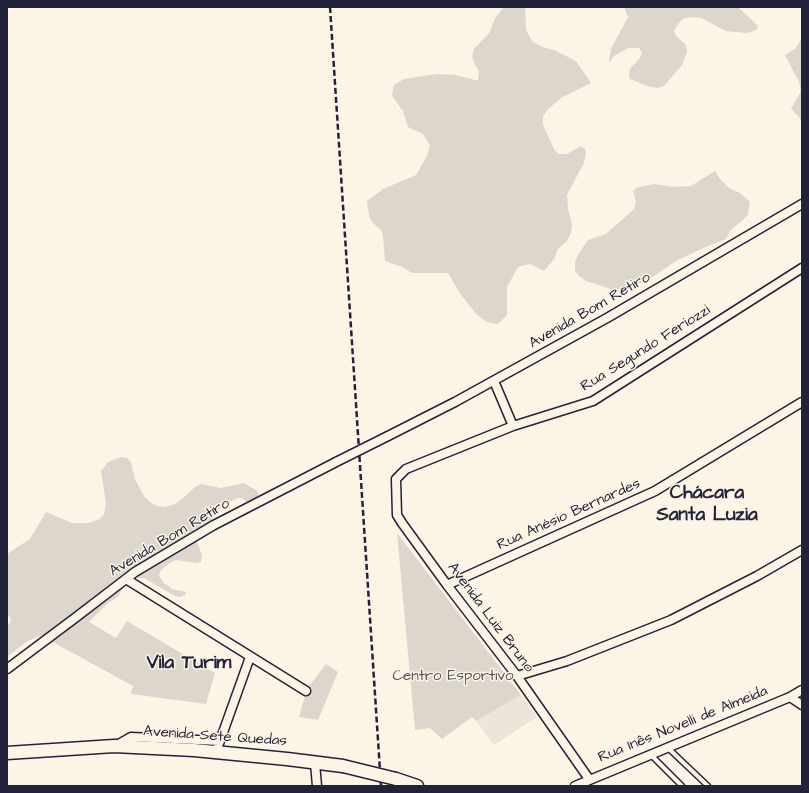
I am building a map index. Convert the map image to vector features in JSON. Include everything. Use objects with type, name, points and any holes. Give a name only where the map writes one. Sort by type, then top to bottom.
[{"type":"street","name":"Avenida Bom Retiro","points":[[7,669],[135,572],[214,525],[494,381],[607,318],[802,204]]},
{"type":"street","name":"Rua Segundo Feriozzi","points":[[406,470],[512,426],[593,401],[802,268]]},
{"type":"street","points":[[494,381],[512,426]]},
{"type":"street","name":"Rua Anésio Bernardes","points":[[448,585],[655,491],[802,402]]},
{"type":"street","name":"Avenida Luiz Bruno","points":[[406,470],[396,479],[397,515],[517,676],[589,779]]},
{"type":"street","points":[[517,676],[567,661],[670,620],[757,576],[802,550]]},
{"type":"street","points":[[126,579],[306,691]]},
{"type":"street","points":[[218,746],[250,657]]},
{"type":"street","name":"Rua Inês Novelli de Almeida","points":[[575,786],[790,697],[802,690]]},
{"type":"street","points":[[790,697],[802,706]]},
{"type":"street","name":"Avenida Sete Quedas","points":[[7,753],[114,746],[218,746],[287,759],[343,766],[416,786]]},
{"type":"street","points":[[315,763],[317,786]]},
{"type":"lane","points":[[668,748],[708,786]]},
{"type":"lane","points":[[650,754],[682,786]]},
{"type":"shaded area","points":[[521,695],[537,717],[494,745],[476,721]]},
{"type":"green space","points":[[504,7],[525,7],[526,30],[532,41],[542,47],[554,50],[576,61],[591,83],[561,98],[547,110],[543,117],[543,125],[555,151],[559,154],[567,154],[581,146],[585,149],[586,153],[584,163],[567,195],[568,209],[572,224],[571,233],[567,241],[558,249],[554,259],[544,271],[530,264],[518,267],[507,287],[507,315],[498,324],[487,322],[477,315],[461,295],[448,273],[412,273],[402,267],[385,261],[383,236],[381,230],[372,222],[369,216],[367,201],[383,189],[416,175],[427,156],[430,145],[423,134],[408,127],[403,111],[392,96],[394,85],[404,79],[437,74],[455,75],[478,80],[479,72],[472,58],[474,49],[490,32],[495,18]]},
{"type":"green space","points":[[624,7],[738,7],[757,25],[758,28],[747,33],[726,31],[701,18],[691,17],[683,19],[674,31],[676,36],[686,45],[687,52],[682,65],[664,86],[658,88],[650,87],[630,79],[630,69],[640,58],[642,53],[639,48],[628,48],[614,56],[609,63],[611,49],[628,17]]},
{"type":"green space","points":[[802,37],[802,122],[791,109],[801,91],[799,82],[785,55],[796,48]]},
{"type":"green space","points":[[715,171],[720,179],[729,188],[740,193],[750,202],[748,215],[729,232],[726,239],[676,261],[651,278],[627,290],[617,291],[586,281],[575,271],[575,262],[588,240],[606,234],[634,209],[636,202],[633,191],[636,188],[654,184],[674,187],[691,186]]},
{"type":"green space","points":[[121,457],[127,458],[131,462],[135,479],[144,496],[157,506],[165,507],[175,504],[195,487],[201,484],[221,488],[244,483],[256,490],[261,498],[248,504],[242,498],[238,498],[224,504],[211,517],[214,523],[197,537],[197,542],[202,555],[201,562],[197,563],[176,560],[161,570],[159,575],[163,582],[172,589],[186,592],[185,595],[180,597],[175,596],[144,578],[133,578],[124,587],[118,597],[108,603],[89,622],[116,638],[127,621],[215,673],[206,704],[131,694],[133,686],[51,641],[57,636],[54,635],[36,637],[25,643],[7,657],[7,625],[11,622],[10,617],[7,614],[7,554],[30,539],[46,512],[72,523],[88,523],[100,519],[104,514],[106,503],[101,471],[108,462]]},
{"type":"green space","name":"Centro Esportivo","points":[[397,533],[521,695],[476,721],[472,717],[442,739],[430,728],[415,730]]},
{"type":"green space","points":[[326,664],[338,672],[318,720],[299,717],[307,689]]},
{"type":"railway","points":[[330,7],[381,786]]},
{"type":"district","name":"Chácara Santa Luzia","points":[[707,505]]},
{"type":"district","name":"Vila Turim","points":[[189,664]]}]
